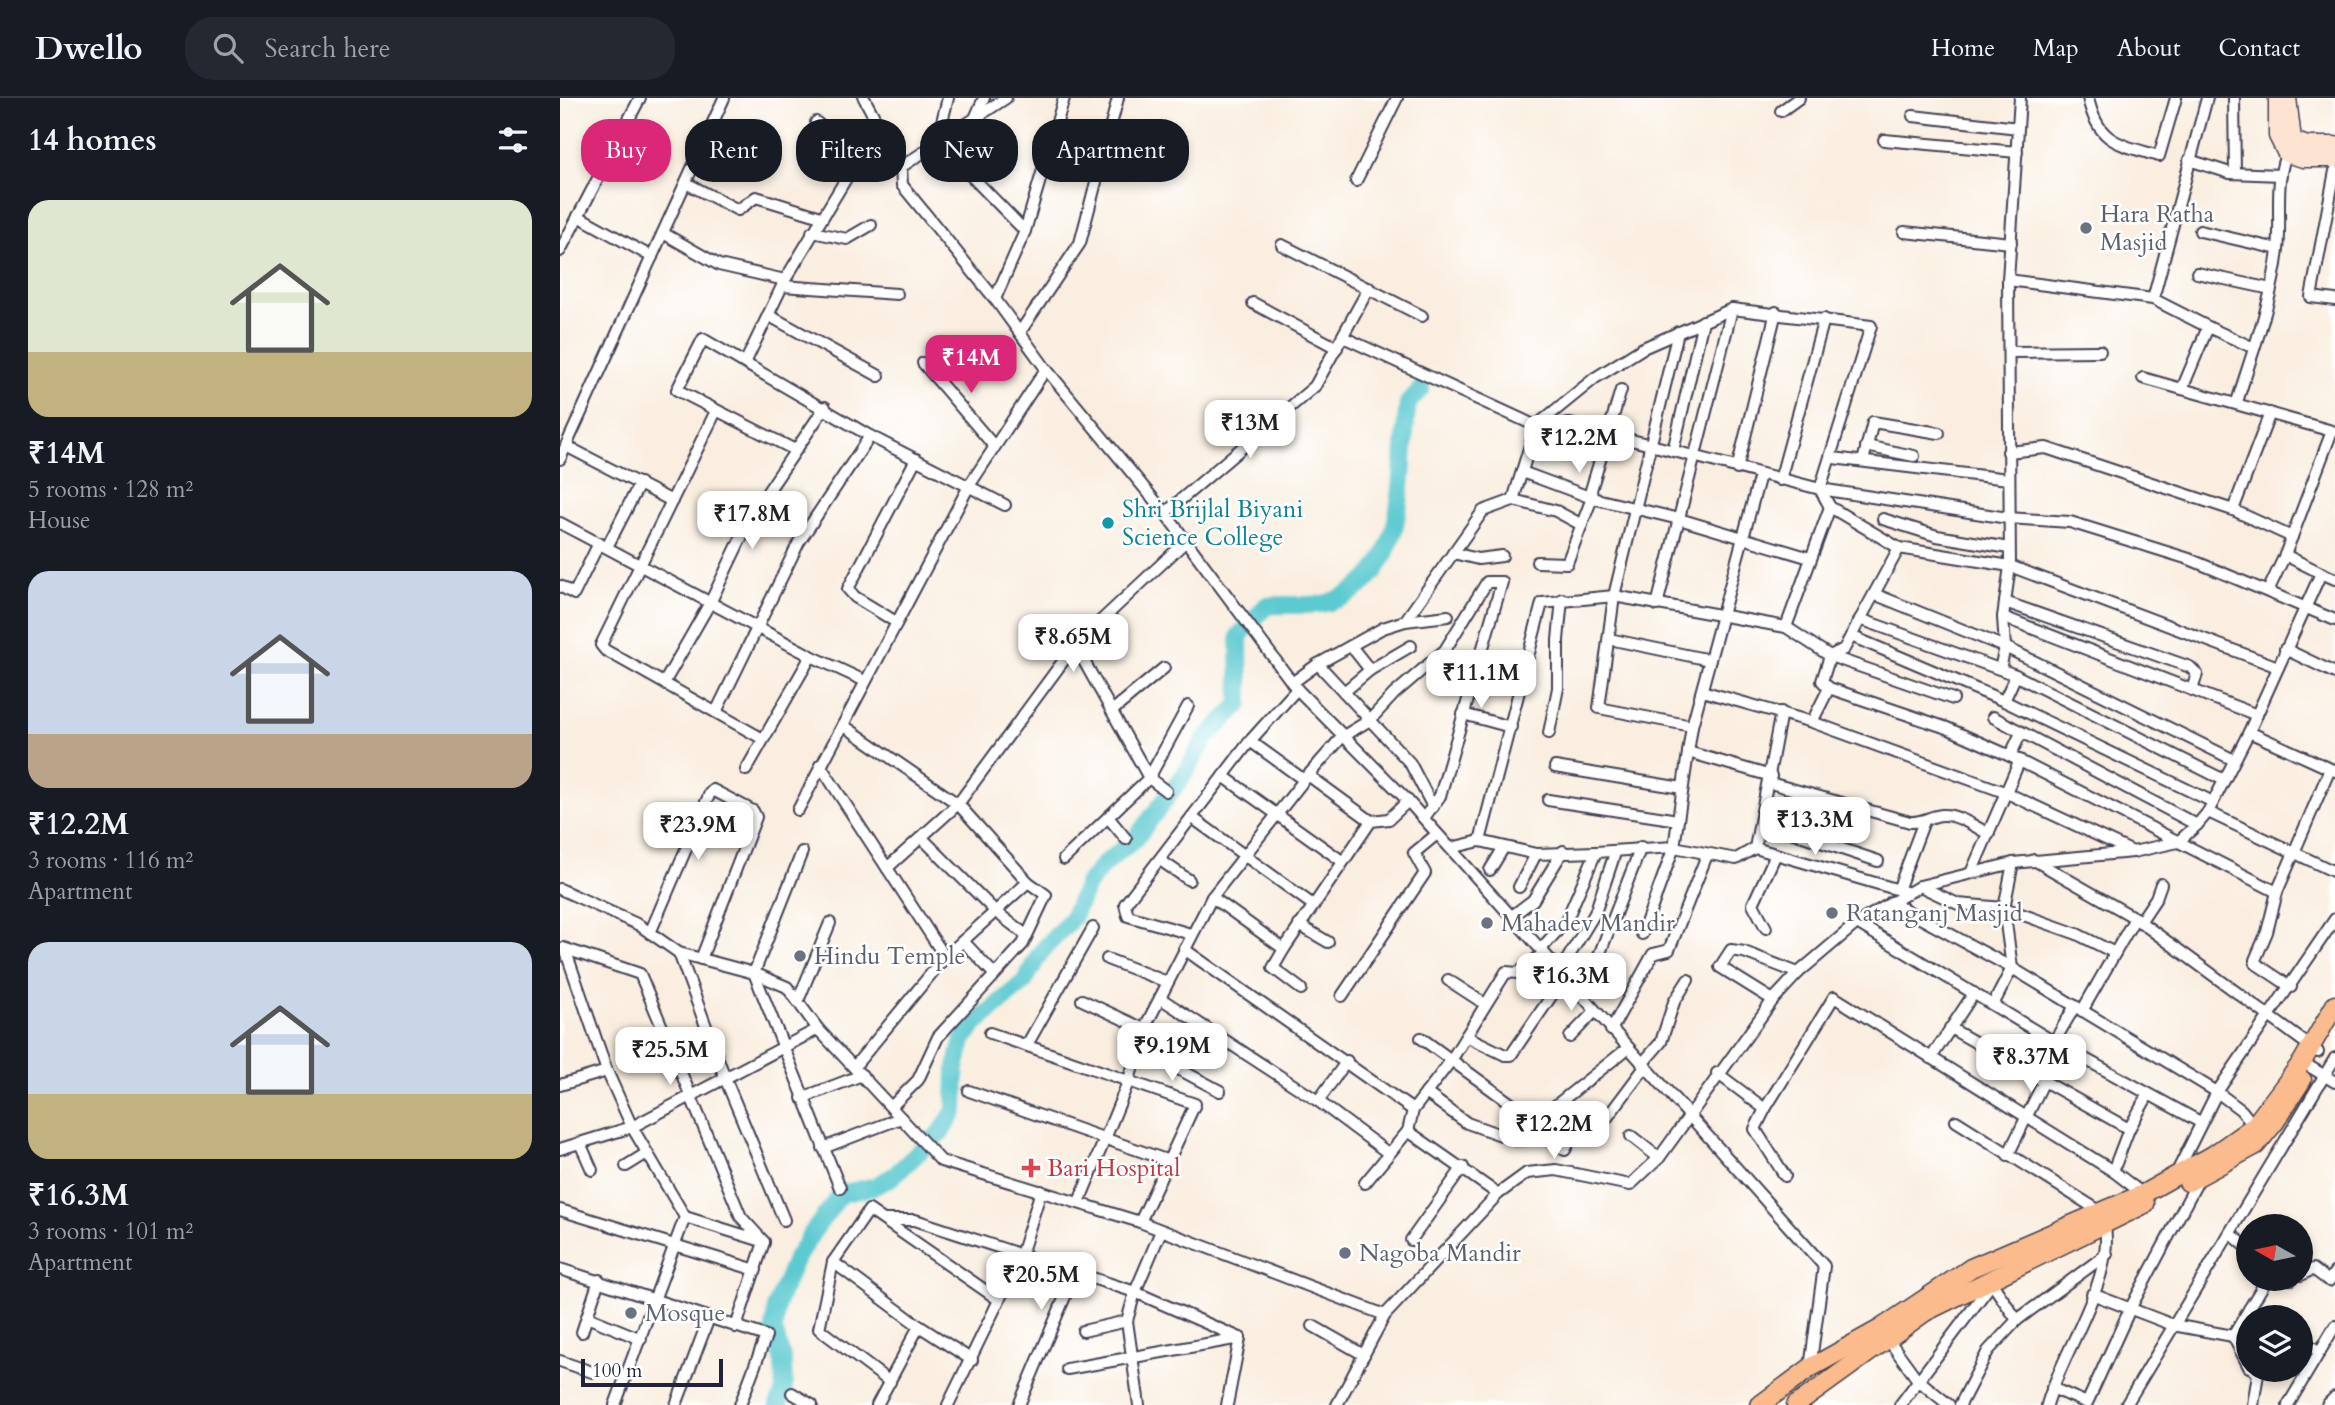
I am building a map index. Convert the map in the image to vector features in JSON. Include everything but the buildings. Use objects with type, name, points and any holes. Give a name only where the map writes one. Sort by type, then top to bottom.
[{"type":"main road","points":[[1760,1405],[1810,1368],[1990,1281],[2213,1155],[2254,1126],[2316,1061],[2335,1005]]},
{"type":"main road","points":[[1796,1405],[1971,1268],[2104,1218],[2200,1176],[2256,1145],[2316,1061],[2335,1022]]},
{"type":"street","points":[[560,251],[640,98]]},
{"type":"street","points":[[560,459],[566,446],[565,431],[652,257],[724,98]]},
{"type":"street","points":[[864,98],[876,119]]},
{"type":"street","points":[[942,119],[947,98]]},
{"type":"street","points":[[976,116],[984,98]]},
{"type":"street","points":[[971,119],[1006,98]]},
{"type":"street","points":[[1020,332],[1080,243],[1118,98]]},
{"type":"street","points":[[1356,181],[1397,98]]},
{"type":"street","points":[[1781,111],[1799,98]]},
{"type":"street","points":[[2000,669],[2005,647],[2003,617],[2010,566],[2008,280],[2020,98]]},
{"type":"street","points":[[2088,98],[2094,123],[2113,143],[2159,156],[2176,98]]},
{"type":"street","points":[[2153,299],[2207,98]]},
{"type":"street","points":[[2234,98],[2235,173]]},
{"type":"street","points":[[2277,98],[2277,136],[2303,159],[2335,159]]},
{"type":"street","points":[[2237,402],[2271,289],[2278,249],[2281,175],[2290,147],[2288,98]]},
{"type":"street","points":[[995,299],[1025,231],[1059,100]]},
{"type":"street","points":[[1913,116],[2018,128]]},
{"type":"street","points":[[1884,140],[2017,152]]},
{"type":"street","points":[[2290,147],[2335,145]]},
{"type":"street","points":[[2189,160],[2235,173],[2281,175]]},
{"type":"street","points":[[2335,171],[2311,297],[2335,300]]},
{"type":"street","points":[[745,362],[784,283],[843,182]]},
{"type":"street","points":[[902,182],[995,299],[1046,369],[1165,513],[1294,686],[1424,818],[1594,1012],[1824,1266],[1810,1368]]},
{"type":"street","points":[[977,182],[1025,231]]},
{"type":"street","points":[[686,183],[738,210],[756,197],[821,217]]},
{"type":"street","points":[[578,216],[652,257]]},
{"type":"street","points":[[812,232],[847,239],[871,225]]},
{"type":"street","points":[[2200,231],[2278,249]]},
{"type":"street","points":[[1904,232],[2011,243]]},
{"type":"street","points":[[663,233],[719,265],[784,283],[897,294]]},
{"type":"street","points":[[1282,245],[1422,316]]},
{"type":"street","points":[[2197,273],[2271,289]]},
{"type":"street","points":[[2008,280],[2153,299],[2253,348]]},
{"type":"street","points":[[1165,513],[1315,386],[1368,288]]},
{"type":"street","points":[[1253,303],[1337,348]]},
{"type":"street","points":[[1657,605],[1732,309]]},
{"type":"street","points":[[1513,500],[1536,426],[1595,378],[1643,348],[1732,309],[1776,312],[1871,326],[1833,458],[1821,489],[1830,507],[1899,548],[2010,566],[2278,667]]},
{"type":"street","points":[[1737,469],[1776,312]]},
{"type":"street","points":[[768,315],[879,376]]},
{"type":"street","points":[[1780,480],[1824,319]]},
{"type":"street","points":[[1673,450],[1703,321]]},
{"type":"street","points":[[2182,389],[2208,327]]},
{"type":"street","points":[[1678,332],[1653,445],[1634,508],[1614,596],[1599,708],[1692,726]]},
{"type":"street","points":[[1343,337],[1536,426],[1570,424],[1821,489],[2008,518],[2070,522],[2189,559],[2335,620]]},
{"type":"street","points":[[795,450],[677,390],[703,339],[825,407],[870,436],[1005,505]]},
{"type":"street","points":[[2010,352],[2100,351]]},
{"type":"street","points":[[923,363],[994,446]]},
{"type":"street","points":[[798,810],[969,486],[1046,369]]},
{"type":"street","points":[[2143,378],[2237,402],[2332,431],[2285,555],[2268,591]]},
{"type":"street","points":[[1537,562],[1567,563],[1592,498],[1591,490],[1606,434],[1621,390]]},
{"type":"street","points":[[664,684],[711,601],[752,515],[825,407]]},
{"type":"street","points":[[716,411],[642,565],[604,633],[601,645],[605,650],[763,739]]},
{"type":"street","points":[[2233,510],[2270,413]]},
{"type":"street","points":[[1863,461],[1873,422],[1940,433]]},
{"type":"street","points":[[716,712],[799,542],[870,436]]},
{"type":"street","points":[[566,446],[672,501]]},
{"type":"street","points":[[1866,446],[1914,456]]},
{"type":"street","points":[[2008,452],[2046,448],[2233,510],[2292,537]]},
{"type":"street","points":[[1833,458],[2008,479]]},
{"type":"street","points":[[896,622],[850,594],[848,589],[916,459]]},
{"type":"street","points":[[1522,472],[1592,498],[1679,519],[1810,558]]},
{"type":"street","points":[[1642,934],[1674,847],[1692,726],[1760,475]]},
{"type":"street","points":[[560,586],[574,594],[640,483]]},
{"type":"street","points":[[1405,621],[1483,511],[1513,500],[1556,511],[1582,526]]},
{"type":"street","points":[[1786,627],[1830,507]]},
{"type":"street","points":[[1883,519],[1937,536],[2009,548]]},
{"type":"street","points":[[560,523],[711,601],[758,629],[865,681]]},
{"type":"street","points":[[887,868],[958,804],[1075,645],[1186,541]]},
{"type":"street","points":[[1899,548],[1844,649],[1830,656],[1822,681],[1829,688],[1947,728],[2015,758],[2277,892]]},
{"type":"street","points":[[1454,553],[1478,559],[1502,556]]},
{"type":"street","points":[[2285,555],[2335,579]]},
{"type":"street","points":[[1451,848],[1480,841],[1536,854],[1563,851],[1615,853],[1642,848],[1674,847],[1736,859],[1755,848],[1902,891],[2014,863],[2133,852],[2178,842],[2197,825],[2210,807],[2257,715],[2320,573]]},
{"type":"street","points":[[1079,1202],[1129,1080],[1144,1029],[1212,897],[1342,737],[1370,720],[1394,694],[1445,650],[1487,582],[1502,582],[1440,796],[1424,818]]},
{"type":"street","points":[[1874,594],[2005,647],[2234,760]]},
{"type":"street","points":[[1480,841],[1542,603],[1614,596],[1786,627],[1830,656],[1953,699]]},
{"type":"street","points":[[1549,733],[1558,688],[1558,640],[1562,599]]},
{"type":"street","points":[[2005,602],[2190,667],[2197,674],[2192,690]]},
{"type":"street","points":[[1191,934],[1132,917],[1125,911],[1125,904],[1194,819],[1223,776],[1294,686],[1318,664],[1383,628],[1405,621],[1448,616]]},
{"type":"street","points":[[2003,617],[2257,715]]},
{"type":"street","points":[[1860,619],[2016,676],[2224,780]]},
{"type":"street","points":[[1851,636],[2019,708],[2335,872]]},
{"type":"street","points":[[1609,639],[1710,660]]},
{"type":"street","points":[[1075,645],[1149,778],[1166,791]]},
{"type":"street","points":[[1351,646],[1370,670]]},
{"type":"street","points":[[1344,692],[1370,670],[1411,646]]},
{"type":"street","points":[[2285,649],[2335,673]]},
{"type":"street","points":[[746,770],[811,656]]},
{"type":"street","points":[[1318,664],[1410,763],[1433,807]]},
{"type":"street","points":[[1112,711],[1164,668]]},
{"type":"street","points":[[2004,701],[2016,676]]},
{"type":"street","points":[[1812,722],[1829,688]]},
{"type":"street","points":[[1702,691],[1812,722],[2007,793],[2133,852]]},
{"type":"street","points":[[1064,859],[1149,778],[1188,706]]},
{"type":"street","points":[[1971,873],[2007,793],[2015,758],[2019,708]]},
{"type":"street","points":[[1755,848],[1781,712]]},
{"type":"street","points":[[1463,714],[1511,727]]},
{"type":"street","points":[[1993,717],[2197,825]]},
{"type":"street","points":[[843,725],[958,804],[1028,882],[1046,895],[1023,944],[938,1037],[920,1077],[891,1107]]},
{"type":"street","points":[[2249,732],[2333,770],[2277,892],[2266,935],[2255,960],[2255,963],[2291,987]]},
{"type":"street","points":[[1250,741],[1371,821],[1389,819],[1408,801]]},
{"type":"street","points":[[1688,752],[1909,822],[1953,816],[1989,834]]},
{"type":"street","points":[[821,765],[945,957]]},
{"type":"street","points":[[1555,767],[1682,788]]},
{"type":"street","points":[[1223,776],[1342,861]]},
{"type":"street","points":[[650,933],[710,793],[716,790],[753,811],[756,817],[701,959]]},
{"type":"street","points":[[1548,800],[1678,820]]},
{"type":"street","points":[[1108,817],[1126,839]]},
{"type":"street","points":[[1194,819],[1313,905]]},
{"type":"street","points":[[1301,989],[1273,968],[1299,925],[1371,821]]},
{"type":"street","points":[[1337,1405],[1385,1315],[1498,1194],[1527,1173],[1556,1170],[1630,1185],[1659,1158],[1717,1073],[1773,1000],[1798,973],[1857,923],[1891,902],[1902,891],[1924,821]]},
{"type":"street","points":[[1761,822],[1878,861]]},
{"type":"street","points":[[1342,996],[1425,873],[1414,853],[1437,834]]},
{"type":"street","points":[[920,837],[995,911],[1026,935]]},
{"type":"street","points":[[1490,870],[1504,847]]},
{"type":"street","points":[[1565,976],[1593,971],[1642,848]]},
{"type":"street","points":[[1512,916],[1533,900],[1563,851]]},
{"type":"street","points":[[802,852],[754,973],[840,1188]]},
{"type":"street","points":[[1365,1183],[1408,1131],[1413,1110],[1450,1062],[1506,972],[1518,973],[1542,951],[1566,921],[1596,852]]},
{"type":"street","points":[[1466,1035],[1504,1055],[1511,1055],[1565,976],[1595,913],[1615,853]]},
{"type":"street","points":[[1520,887],[1536,854]]},
{"type":"street","points":[[1766,928],[1754,904],[1776,854]]},
{"type":"street","points":[[1611,1030],[1653,954],[1668,950],[1707,855]]},
{"type":"street","points":[[1160,860],[1189,880]]},
{"type":"street","points":[[2034,860],[2138,920],[2270,1015],[2335,1082]]},
{"type":"street","points":[[1994,1003],[2012,968],[2004,908],[2014,863]]},
{"type":"street","points":[[802,1098],[858,1071],[879,1035],[945,957],[1028,882]]},
{"type":"street","points":[[2008,1155],[2043,1083],[2054,1042],[2079,1009],[2161,884]]},
{"type":"street","points":[[1920,886],[1958,904],[2004,908],[2077,934],[2115,953]]},
{"type":"street","points":[[560,889],[650,933],[680,953],[754,973],[788,987],[818,1029],[934,1156],[1140,1223],[1385,1315]]},
{"type":"street","points":[[1212,897],[1284,949]]},
{"type":"street","points":[[1891,902],[2012,968],[2217,1092],[2241,1110],[2254,1126]]},
{"type":"street","points":[[2175,1175],[2217,1092],[2335,919]]},
{"type":"street","points":[[798,1001],[830,923]]},
{"type":"street","points":[[1857,923],[1994,1003],[2054,1042],[2200,1122]]},
{"type":"street","points":[[1299,925],[1328,942]]},
{"type":"street","points":[[1028,1043],[1093,928]]},
{"type":"street","points":[[963,941],[994,974]]},
{"type":"street","points":[[563,948],[607,1071],[632,1127],[685,1217],[764,1242]]},
{"type":"street","points":[[563,948],[640,974],[741,1217],[764,1242]]},
{"type":"street","points":[[1184,948],[1348,1061],[1413,1110]]},
{"type":"street","points":[[1773,1000],[1720,967],[1731,950],[1798,973]]},
{"type":"street","points":[[680,953],[726,1078],[784,1220]]},
{"type":"street","points":[[1107,959],[1167,982]]},
{"type":"street","points":[[1448,980],[1485,1004]]},
{"type":"street","points":[[1426,1093],[1467,1123],[1515,1140],[1545,1138],[1565,1150],[1582,1116],[1603,1124],[1661,1042],[1674,1002],[1688,980]]},
{"type":"street","points":[[1931,1058],[1973,993]]},
{"type":"street","points":[[1785,1176],[1755,1129],[1835,997],[2027,1120],[2113,1171],[2143,1194]]},
{"type":"street","points":[[1160,998],[1318,1101],[1388,1153]]},
{"type":"street","points":[[1082,1000],[1144,1029]]},
{"type":"street","points":[[1570,1037],[1594,1012]]},
{"type":"street","points":[[1951,1028],[2043,1083],[2129,1129]]},
{"type":"street","points":[[560,1149],[632,1127],[818,1029]]},
{"type":"street","points":[[990,1032],[1028,1043],[1195,1104],[1140,1223]]},
{"type":"street","points":[[1421,1038],[1450,1062],[1528,1115],[1550,1110],[1628,1048]]},
{"type":"street","points":[[1139,1048],[1220,1091]]},
{"type":"street","points":[[1318,1101],[1348,1061]]},
{"type":"street","points":[[2126,1405],[2230,1233],[2316,1061]]},
{"type":"street","points":[[560,1085],[607,1071]]},
{"type":"street","points":[[1717,1073],[1765,1109]]},
{"type":"street","points":[[969,1091],[1169,1161]]},
{"type":"street","points":[[2113,1171],[2129,1129],[2148,1095]]},
{"type":"street","points":[[823,1148],[901,1118]]},
{"type":"street","points":[[1956,1121],[2104,1218],[2107,1254],[2047,1405]]},
{"type":"street","points":[[1408,1131],[1498,1194]]},
{"type":"street","points":[[1630,1136],[1659,1158]]},
{"type":"street","points":[[580,1143],[593,1170]]},
{"type":"street","points":[[625,1166],[647,1153]]},
{"type":"street","points":[[1411,1240],[1463,1167]]},
{"type":"street","points":[[2052,1388],[2087,1403],[2130,1309],[2200,1176]]},
{"type":"street","points":[[948,1405],[1021,1255],[1041,1191]]},
{"type":"street","points":[[560,1210],[756,1269]]},
{"type":"street","points":[[890,1381],[819,1329],[833,1262],[869,1210],[999,1300]]},
{"type":"street","points":[[615,1405],[685,1217]]},
{"type":"street","points":[[885,1220],[915,1220],[1135,1292],[1240,1338]]},
{"type":"street","points":[[1139,1405],[1130,1359],[1127,1321],[1135,1292],[1161,1231]]},
{"type":"street","points":[[2230,1233],[2236,1238]]},
{"type":"street","points":[[736,1327],[764,1242]]},
{"type":"street","points":[[1960,1405],[1988,1351],[2017,1320],[2107,1254]]},
{"type":"street","points":[[833,1262],[919,1326],[972,1360]]},
{"type":"street","points":[[560,1269],[766,1336],[740,1405]]},
{"type":"street","points":[[2314,1269],[2329,1281],[2335,1272]]},
{"type":"street","points":[[1019,1405],[1075,1273]]},
{"type":"street","points":[[582,1332],[599,1280]]},
{"type":"street","points":[[1900,1405],[1990,1281],[2017,1320]]},
{"type":"street","points":[[2092,1294],[2174,1325],[2233,1336]]},
{"type":"street","points":[[587,1317],[641,1339]]},
{"type":"street","points":[[676,1405],[709,1318]]},
{"type":"street","points":[[1083,1331],[1127,1321]]},
{"type":"street","points":[[877,1405],[919,1326]]},
{"type":"street","points":[[1313,1326],[1364,1355]]},
{"type":"street","points":[[2288,1405],[2335,1326]]},
{"type":"street","points":[[2233,1336],[2236,1331]]},
{"type":"street","points":[[1884,1334],[1917,1379],[1949,1405]]},
{"type":"street","points":[[2233,1336],[2236,1342]]},
{"type":"street","points":[[1067,1369],[1240,1338]]},
{"type":"street","points":[[1227,1405],[1240,1338]]},
{"type":"street","points":[[2313,1348],[2320,1352]]},
{"type":"street","points":[[560,1361],[592,1372]]},
{"type":"street","points":[[2253,1405],[2257,1382]]},
{"type":"street","points":[[792,1393],[811,1405]]},
{"type":"street","points":[[2327,1405],[2335,1397]]},
{"type":"waterway","points":[[778,1405],[784,1391],[783,1361],[774,1330],[776,1306],[794,1262],[812,1233],[841,1194],[875,1186],[892,1177],[942,1131],[955,1110],[956,1068],[963,1040],[975,1024],[1024,982],[1040,953],[1072,918],[1087,885],[1103,865],[1135,839],[1184,775],[1205,739],[1240,704],[1239,636],[1266,606],[1330,602],[1357,589],[1376,570],[1389,546],[1396,519],[1408,403],[1421,389]]},
{"type":"place","name":"Hara Ratha Masjid","points":[[2086,228]]},
{"type":"place","name":"Shri Brijlal Biyani Science College","points":[[1108,523]]},
{"type":"place","name":"Ratanganj Masjid","points":[[1832,913]]},
{"type":"place","name":"Mahadev Mandir","points":[[1487,923]]},
{"type":"place","name":"Hindu Temple","points":[[800,956]]},
{"type":"place","name":"Bari Hospital","points":[[1031,1168]]},
{"type":"place","name":"Nagoba Mandir","points":[[1345,1253]]},
{"type":"place","name":"Mosque","points":[[631,1313]]}]
